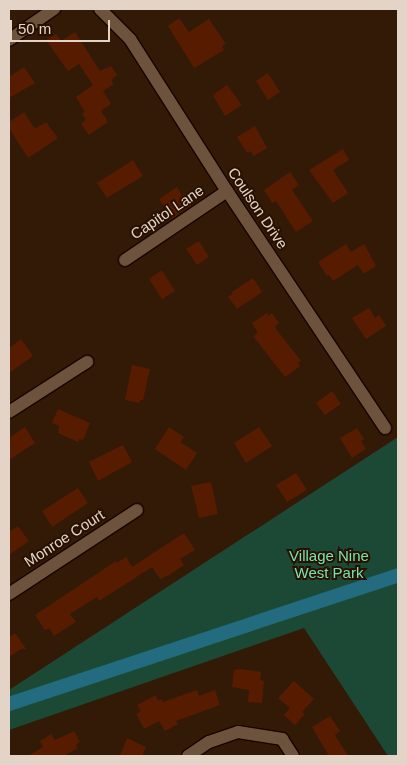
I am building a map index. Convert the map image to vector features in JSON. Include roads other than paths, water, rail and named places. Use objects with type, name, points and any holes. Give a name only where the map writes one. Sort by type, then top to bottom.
[{"type":"street","points":[[9,40],[54,9]]},
{"type":"street","name":"Coulson Drive","points":[[100,9],[130,39],[227,191],[385,428]]},
{"type":"street","name":"Capitol Lane","points":[[125,260],[227,191]]},
{"type":"street","points":[[9,412],[87,362]]},
{"type":"street","name":"Monroe Court","points":[[9,594],[137,510]]},
{"type":"street","points":[[188,756],[209,742],[238,732],[282,739],[293,756]]},
{"type":"waterway","points":[[9,704],[398,575]]},
{"type":"park label","name":"Village Nine West Park","points":[[329,564]]}]
